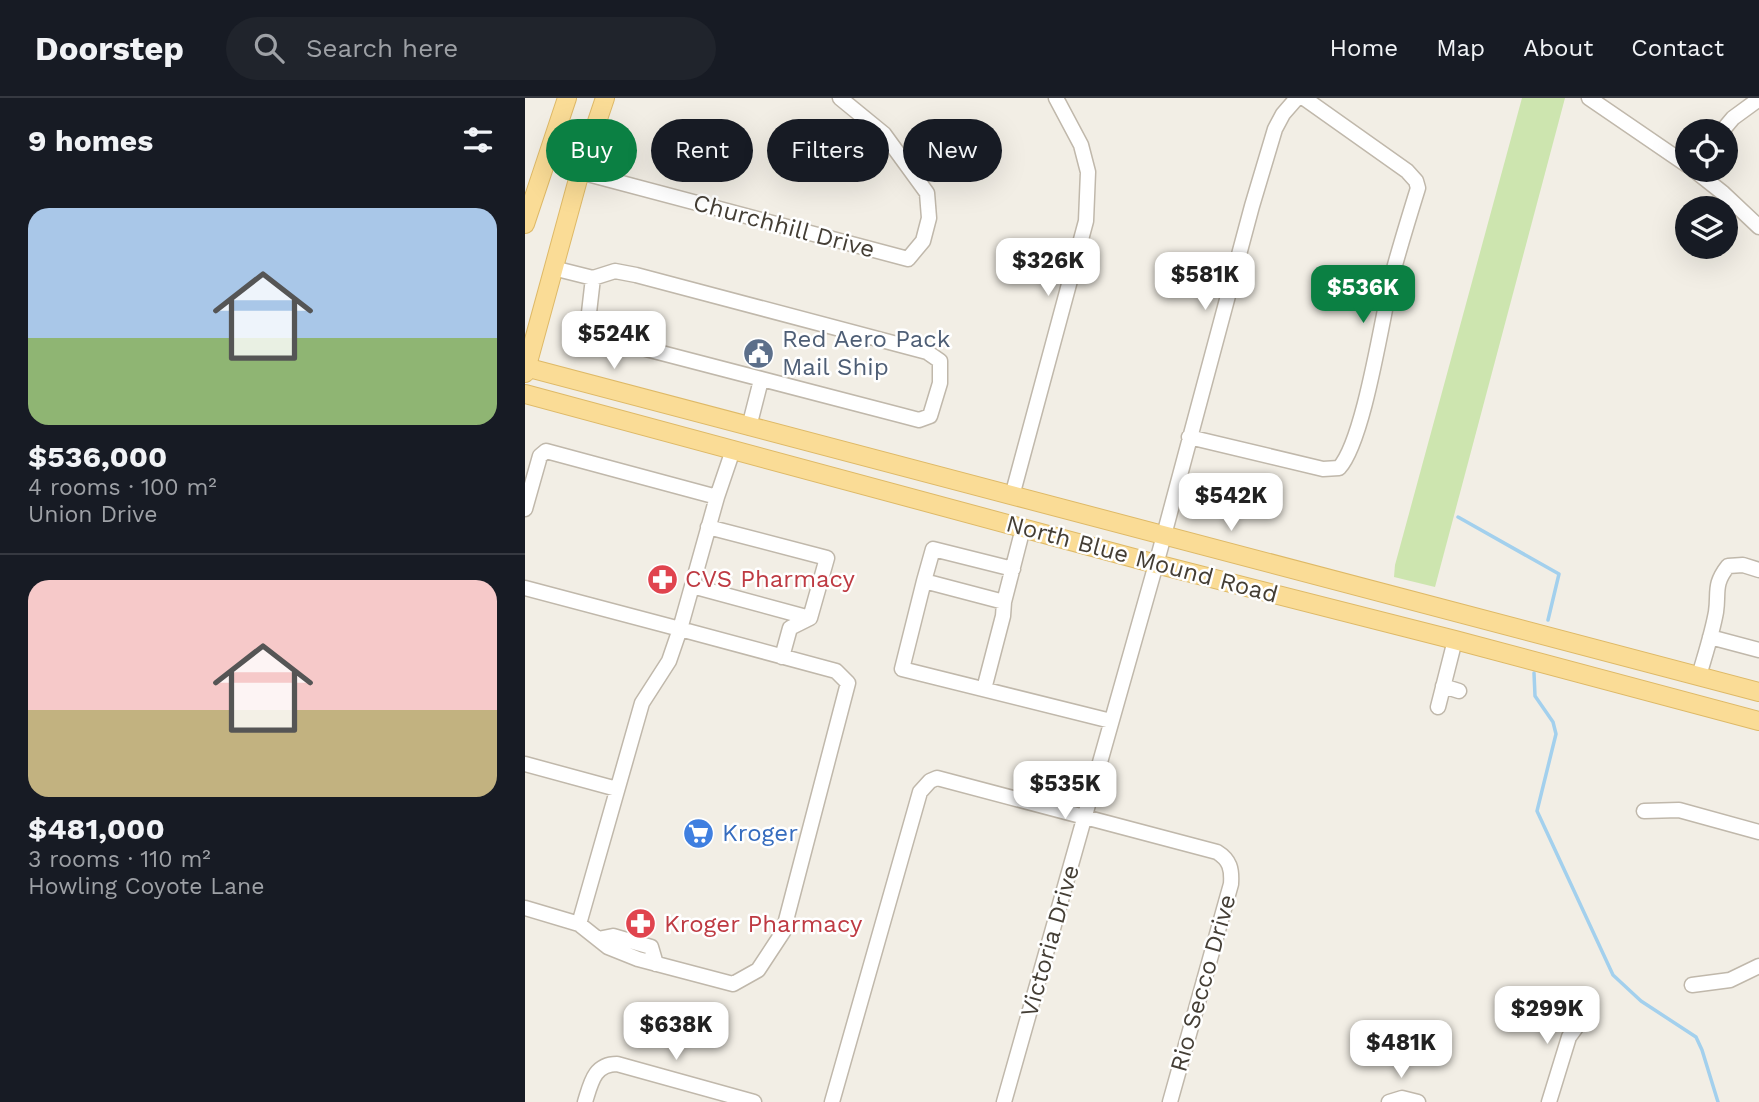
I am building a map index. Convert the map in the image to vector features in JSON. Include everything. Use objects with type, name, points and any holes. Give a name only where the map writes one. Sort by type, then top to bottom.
[{"type":"main road","points":[[525,225],[567,98]]},
{"type":"main road","points":[[597,119],[604,98]]},
{"type":"main road","points":[[525,369],[577,182]]},
{"type":"main road","name":"North Blue Mound Road","points":[[525,369],[1759,692]]},
{"type":"main road","name":"North Blue Mound Road","points":[[525,394],[1156,564],[1759,721]]},
{"type":"street","name":"Churchhill Drive","points":[[618,182],[908,259],[923,241],[929,218],[927,193],[884,134],[840,98]]},
{"type":"street","points":[[1012,496],[1086,221],[1088,172],[1081,145],[1056,98]]},
{"type":"street","name":"Victoria Drive","points":[[1004,1102],[1275,129],[1283,114],[1297,98]]},
{"type":"street","points":[[1189,437],[1323,469],[1339,468],[1346,460],[1361,416],[1392,275],[1418,188],[1416,181],[1407,172],[1304,98]]},
{"type":"street","points":[[1589,98],[1675,157]]},
{"type":"street","points":[[1732,119],[1759,99]]},
{"type":"street","points":[[1709,182],[1759,227]]},
{"type":"street","points":[[553,268],[593,278],[615,271],[636,275],[927,352],[940,362],[940,383],[930,416],[919,420],[600,337],[587,330],[593,278]]},
{"type":"street","points":[[749,427],[761,380]]},
{"type":"street","points":[[579,924],[642,703],[669,661],[716,498],[733,450]]},
{"type":"street","points":[[525,509],[540,456],[546,451],[572,456],[716,498]]},
{"type":"street","points":[[709,527],[827,558],[810,618],[790,628],[782,656]]},
{"type":"street","points":[[983,689],[1023,528]]},
{"type":"street","points":[[1013,569],[933,549],[902,669],[1111,721]]},
{"type":"street","points":[[1699,676],[1716,610],[1716,587],[1721,574],[1728,566],[1743,565],[1759,570]]},
{"type":"street","points":[[925,581],[1004,602]]},
{"type":"street","points":[[692,586],[810,618]]},
{"type":"street","points":[[525,588],[836,671],[848,683],[783,932],[758,970],[733,985],[656,964],[608,947],[579,924],[525,908]]},
{"type":"street","points":[[1710,637],[1759,650]]},
{"type":"street","points":[[1438,707],[1455,640]]},
{"type":"street","points":[[1443,686],[1459,691]]},
{"type":"street","points":[[525,764],[617,789]]},
{"type":"street","points":[[832,1102],[920,792],[925,785],[937,778],[945,779],[1085,816]]},
{"type":"street","points":[[1644,811],[1671,809],[1759,832]]},
{"type":"street","name":"Rio Secco Drive","points":[[1085,816],[1217,852],[1225,856],[1230,864],[1231,884],[1170,1102]]},
{"type":"street","points":[[1692,985],[1730,980],[1759,966]]},
{"type":"street","points":[[1549,1102],[1569,1037],[1588,1011]]},
{"type":"street","points":[[585,1102],[595,1074],[600,1068],[617,1064],[754,1102]]},
{"type":"street","points":[[1388,1102],[1402,1098],[1418,1102]]},
{"type":"green space","points":[[1522,98],[1565,98],[1435,587],[1394,577],[1395,565]]},
{"type":"waterway","points":[[1458,517],[1559,574],[1548,620]]},
{"type":"waterway","points":[[1534,673],[1535,696],[1553,722],[1556,734],[1537,811],[1613,975],[1641,1001],[1696,1037],[1718,1102]]},
{"type":"place","name":"Red Aero Pack Mail Ship","points":[[759,353]]},
{"type":"place","name":"CVS Pharmacy","points":[[662,579]]},
{"type":"place","name":"Kroger","points":[[699,833]]},
{"type":"place","name":"Kroger Pharmacy","points":[[641,924]]}]
